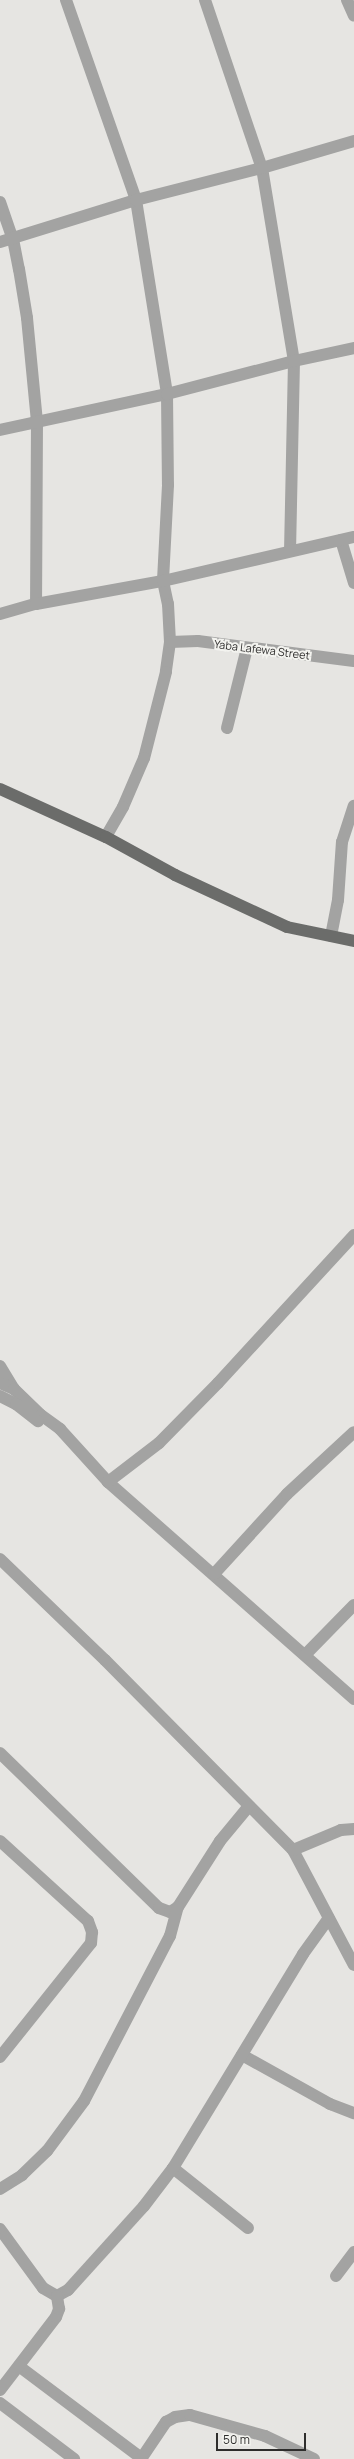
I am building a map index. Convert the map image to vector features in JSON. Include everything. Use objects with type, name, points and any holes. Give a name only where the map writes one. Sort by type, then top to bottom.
[{"type":"main road","points":[[0,789],[106,837],[175,875],[287,927],[354,941]]},
{"type":"street","points":[[66,0],[136,200],[167,394],[168,485],[163,581],[168,604],[170,642],[166,672],[144,758],[123,807],[106,837]]},
{"type":"street","points":[[205,0],[262,168],[294,361],[290,551]]},
{"type":"street","points":[[347,0],[354,16]]},
{"type":"street","points":[[0,242],[136,200],[262,168],[354,141]]},
{"type":"street","points":[[0,202],[13,239],[27,318],[37,421],[36,604]]},
{"type":"street","points":[[0,430],[167,394],[294,361],[354,348]]},
{"type":"street","points":[[0,614],[36,604],[163,581],[354,537]]},
{"type":"street","points":[[340,540],[354,583]]},
{"type":"street","name":"Yaba Lafewa Street","points":[[170,642],[198,641],[354,661]]},
{"type":"street","points":[[227,728],[247,648]]},
{"type":"street","points":[[330,936],[338,900],[342,842],[354,806]]},
{"type":"street","points":[[108,1482],[159,1443],[218,1383],[354,1236]]},
{"type":"street","points":[[0,1366],[14,1389],[41,1415],[60,1429],[108,1482],[160,1530],[214,1574],[354,1699]]},
{"type":"street","points":[[0,1383],[14,1389]]},
{"type":"street","points":[[0,1396],[16,1404],[37,1421],[60,1429]]},
{"type":"street","points":[[0,1407],[16,1404]]},
{"type":"street","points":[[214,1574],[287,1494],[354,1432]]},
{"type":"street","points":[[0,1559],[105,1660],[293,1850],[354,1965]]},
{"type":"street","points":[[306,1655],[354,1605]]},
{"type":"street","points":[[0,1753],[159,1908],[170,1912],[178,1907]]},
{"type":"street","points":[[0,2189],[22,2175],[46,2151],[84,2101],[170,1936],[178,1907],[220,1841],[249,1806]]},
{"type":"street","points":[[293,1850],[341,1830],[354,1829]]},
{"type":"street","points":[[0,1841],[88,1921],[92,1932],[91,1943],[0,2057]]},
{"type":"street","points":[[0,2229],[43,2288],[57,2296],[63,2294],[91,2266],[144,2206],[173,2168],[308,1948],[329,1918]]},
{"type":"street","points":[[242,2055],[330,2104],[354,2113]]},
{"type":"street","points":[[173,2168],[248,2228]]},
{"type":"street","points":[[336,2276],[354,2252]]},
{"type":"street","points":[[0,2390],[20,2367],[56,2317],[59,2309],[57,2296]]},
{"type":"street","points":[[20,2367],[141,2459],[166,2422],[176,2417],[190,2415],[265,2436],[314,2459]]},
{"type":"street","points":[[0,2403],[74,2459]]}]
